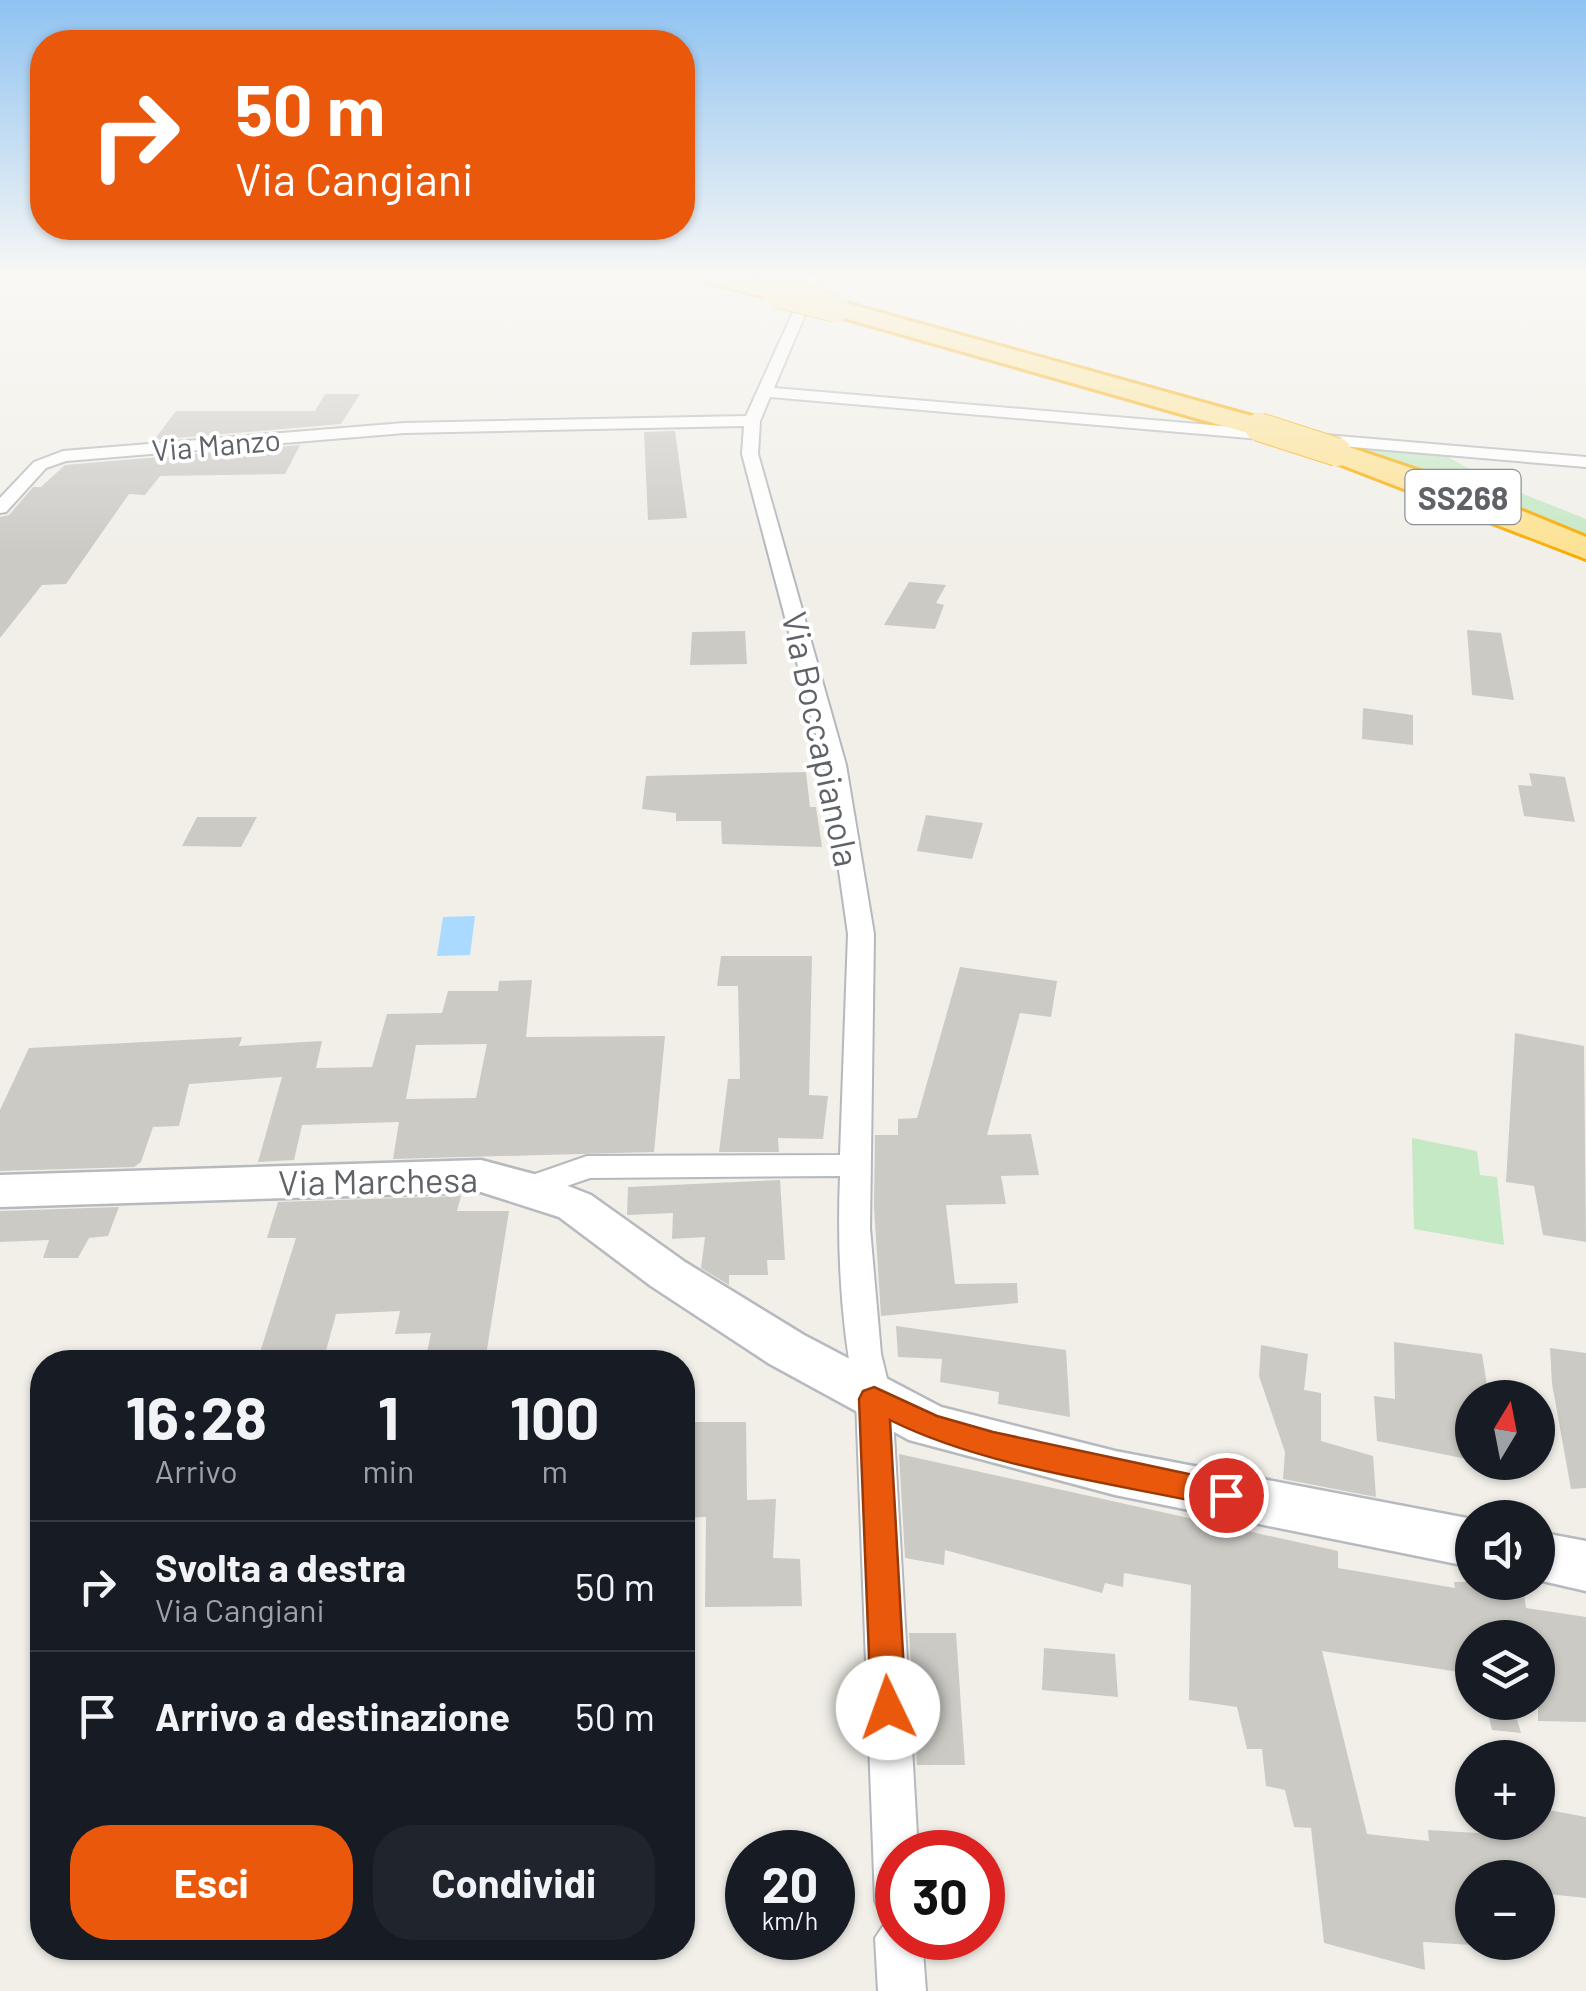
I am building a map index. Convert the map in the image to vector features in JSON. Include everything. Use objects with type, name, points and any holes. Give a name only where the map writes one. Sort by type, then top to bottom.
[{"type":"highway","name":"SS268","points":[[1056,370],[1337,452],[1436,487],[1586,549]]},
{"type":"street","name":"Via Boccapianola","points":[[773,370],[752,421],[750,454],[835,765],[860,934],[854,1165],[862,1336],[874,1399],[895,1830]]},
{"type":"street","points":[[763,392],[1586,462]]},
{"type":"street","name":"Via Manzo","points":[[0,508],[40,465],[62,456],[404,428],[752,421]]},
{"type":"street","points":[[530,1188],[587,1167],[854,1165]]},
{"type":"street","name":"Via Marchesa","points":[[0,1191],[481,1176],[530,1188],[575,1206],[668,1274],[874,1399],[928,1426],[1114,1473],[1455,1540]]},
{"type":"street","points":[[1555,1560],[1586,1566]]},
{"type":"street","points":[[900,1960],[902,1991]]},
{"type":"green space","points":[[1342,444],[1441,453],[1491,481],[1586,519],[1586,535]]},
{"type":"green space","points":[[1412,1138],[1477,1151],[1480,1175],[1497,1177],[1504,1245],[1414,1229]]},
{"type":"water","points":[[475,916],[470,955],[437,956],[443,917]]},
{"type":"building","points":[[325,394],[360,394],[341,424],[154,440],[176,411],[315,411]]},
{"type":"building","points":[[675,431],[687,518],[648,520],[644,432]]},
{"type":"building","points":[[300,445],[285,474],[160,476],[145,495],[129,494],[66,584],[42,585],[0,638],[0,517],[9,515],[33,487],[41,487],[65,465]]},
{"type":"building","points":[[909,582],[946,585],[936,603],[944,605],[935,629],[884,625]]},
{"type":"building","points":[[1467,630],[1501,633],[1514,700],[1472,695]]},
{"type":"building","points":[[745,631],[747,664],[690,665],[692,632]]},
{"type":"building","points":[[1363,708],[1413,715],[1413,745],[1362,739]]},
{"type":"building","points":[[806,772],[810,807],[816,807],[822,847],[722,844],[721,821],[676,821],[676,813],[642,809],[646,776]]},
{"type":"building","points":[[1529,773],[1565,777],[1575,822],[1524,816],[1518,785],[1532,786]]},
{"type":"building","points":[[926,815],[983,823],[972,859],[917,851]]},
{"type":"building","points":[[197,817],[257,817],[241,847],[182,846]]},
{"type":"building","points":[[721,956],[812,956],[809,1095],[828,1096],[823,1139],[778,1138],[779,1152],[719,1152],[728,1079],[740,1079],[738,986],[717,986]]},
{"type":"building","points":[[960,967],[1057,981],[1051,1017],[1020,1013],[987,1135],[1031,1134],[1039,1175],[1001,1176],[1006,1204],[946,1205],[955,1284],[1017,1283],[1018,1303],[881,1316],[874,1207],[875,1135],[898,1135],[898,1119],[917,1118]]},
{"type":"building","points":[[532,980],[526,1037],[665,1036],[654,1152],[393,1159],[399,1122],[302,1125],[294,1160],[258,1162],[282,1077],[189,1084],[179,1126],[153,1127],[141,1162],[134,1167],[0,1171],[0,1110],[29,1048],[242,1037],[239,1046],[322,1041],[316,1068],[372,1067],[387,1014],[442,1013],[448,991],[498,991],[499,981]],"holes":[[[487,1044],[476,1098],[406,1099],[416,1045]]]},
{"type":"building","points":[[1515,1033],[1584,1046],[1586,1242],[1543,1235],[1534,1186],[1506,1182]]},
{"type":"building","points":[[780,1180],[785,1260],[767,1260],[768,1275],[729,1275],[729,1285],[701,1268],[705,1237],[672,1239],[673,1213],[627,1215],[628,1187]]},
{"type":"building","points":[[461,1196],[457,1211],[509,1211],[487,1350],[427,1350],[431,1333],[395,1334],[400,1311],[336,1314],[326,1350],[261,1350],[296,1238],[267,1238],[278,1202]]},
{"type":"building","points":[[119,1207],[108,1236],[89,1238],[78,1258],[43,1258],[49,1240],[0,1242],[0,1211]]},
{"type":"building","points":[[896,1326],[1066,1350],[1070,1417],[998,1404],[999,1392],[940,1382],[942,1359],[898,1357]]},
{"type":"building","points":[[1394,1342],[1482,1354],[1486,1380],[1455,1380],[1455,1457],[1377,1441],[1374,1396],[1395,1399]]},
{"type":"building","points":[[1261,1345],[1308,1354],[1304,1390],[1321,1393],[1321,1441],[1373,1456],[1376,1497],[1283,1479],[1285,1452],[1259,1376]]},
{"type":"building","points":[[1550,1348],[1586,1353],[1586,1488],[1571,1489],[1555,1380],[1552,1380]]},
{"type":"building","points":[[695,1422],[746,1422],[747,1500],[776,1499],[773,1558],[800,1559],[802,1606],[705,1607],[706,1517],[695,1517]]},
{"type":"building","points":[[899,1454],[1338,1551],[1338,1568],[1455,1588],[1455,1600],[1525,1600],[1526,1608],[1586,1617],[1586,1722],[1538,1721],[1555,1720],[1555,1620],[1455,1620],[1455,1671],[1322,1651],[1367,1834],[1429,1841],[1428,1830],[1455,1832],[1455,1840],[1555,1840],[1555,1811],[1586,1817],[1586,1898],[1555,1895],[1555,1860],[1455,1860],[1455,1944],[1423,1942],[1425,1970],[1324,1943],[1311,1828],[1294,1827],[1285,1790],[1266,1786],[1262,1749],[1247,1749],[1237,1707],[1189,1700],[1191,1585],[1124,1573],[1123,1587],[1105,1583],[1102,1593],[945,1550],[944,1565],[905,1558]]},
{"type":"building","points":[[909,1633],[956,1633],[965,1765],[917,1765]]},
{"type":"building","points":[[1044,1648],[1115,1654],[1118,1697],[1042,1690]]},
{"type":"building","points":[[1490,1720],[1517,1720],[1521,1733],[1492,1730]]},
{"type":"route","points":[[888,1708],[874,1399],[928,1426],[993,1444],[1226,1495]]}]
